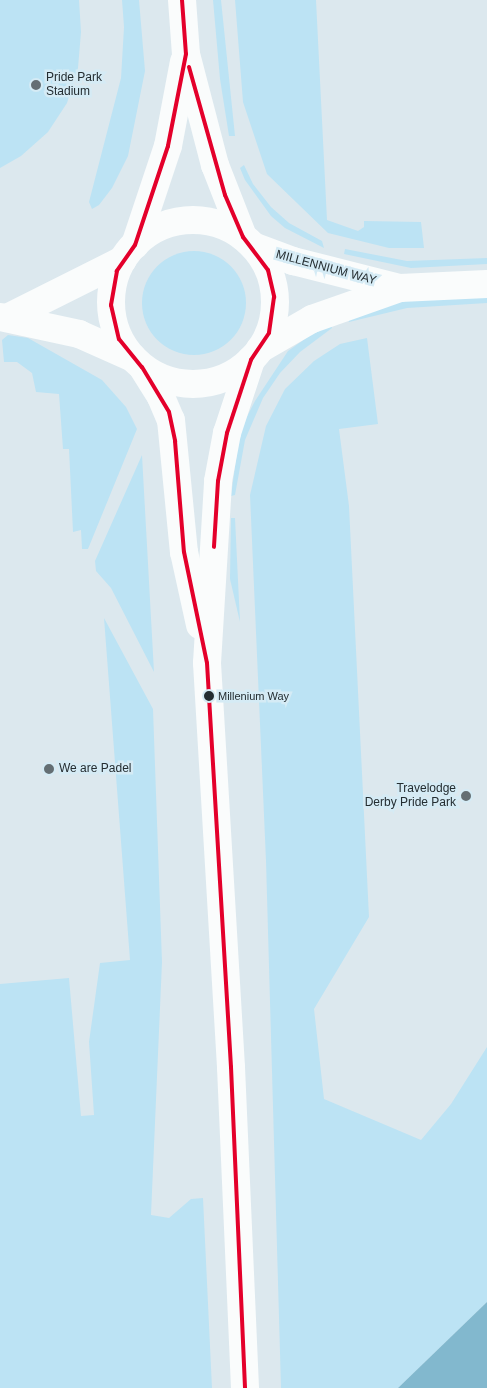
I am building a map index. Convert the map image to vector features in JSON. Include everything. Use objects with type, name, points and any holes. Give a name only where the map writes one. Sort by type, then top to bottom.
[{"type":"street","points":[[182,0],[186,54],[215,164],[248,242],[268,270],[274,297],[272,324],[255,355],[227,433],[218,481],[207,663],[231,1067],[245,1388]]},
{"type":"street","points":[[186,54],[168,146],[129,253],[113,282],[111,305],[119,339],[162,397],[171,420],[184,552],[207,663]]},
{"type":"street","points":[[4,317],[129,253],[157,229],[192,220],[218,224],[248,242]]},
{"type":"street","name":"MILLENNIUM WAY","points":[[248,242],[293,261],[400,288]]},
{"type":"street","name":"MILLENNIUM WAY","points":[[255,355],[312,319],[400,288],[487,284]]},
{"type":"street","points":[[4,317],[79,334],[137,362],[162,379],[197,384],[232,375],[255,355]]},
{"type":"shaded area","name":"Pride Park Stadium","points":[[0,0],[79,0],[81,32],[78,68],[67,103],[48,132],[21,156],[0,168]]},
{"type":"shaded area","points":[[122,0],[139,0],[145,71],[128,156],[112,188],[99,205],[92,209],[89,202],[121,78],[124,27]]},
{"type":"shaded area","points":[[213,0],[221,0],[235,136],[229,136],[220,79]]},
{"type":"shaded area","points":[[235,0],[316,0],[327,220],[358,231],[364,227],[364,221],[421,222],[424,248],[389,248],[328,233],[267,174],[243,102]]},
{"type":"shaded area","points":[[244,165],[253,184],[271,207],[289,223],[322,241],[324,248],[285,228],[271,216],[245,180],[240,168]]},
{"type":"shaded area","points":[[345,249],[407,261],[487,258],[487,264],[411,268],[344,254]]},
{"type":"shaded area","points":[[194,251],[214,255],[223,259],[231,266],[238,274],[242,283],[246,303],[242,323],[238,332],[231,340],[223,347],[214,351],[194,355],[174,351],[165,347],[157,340],[150,332],[146,323],[142,303],[146,283],[150,274],[157,266],[165,259],[174,255]]},
{"type":"shaded area","points":[[487,294],[487,303],[407,308],[349,322],[348,316],[396,301]]},
{"type":"shaded area","points":[[330,321],[332,328],[300,352],[280,373],[263,398],[245,440],[235,495],[231,496],[240,430],[255,401],[288,351]]},
{"type":"shaded area","points":[[8,335],[28,338],[102,380],[126,407],[137,429],[88,549],[82,549],[81,530],[73,532],[69,449],[63,449],[59,394],[36,392],[32,373],[17,362],[4,362],[2,340]]},
{"type":"shaded area","points":[[367,338],[378,424],[339,429],[349,506],[369,917],[314,1009],[324,1099],[421,1140],[451,1104],[487,1047],[487,1302],[398,1388],[281,1388],[266,861],[250,495],[266,426],[285,389],[314,361],[340,344]]},
{"type":"shaded area","points":[[142,455],[154,672],[111,588],[96,571],[95,561]]},
{"type":"shaded area","points":[[231,518],[235,518],[240,622],[230,579]]},
{"type":"shaded area","points":[[104,618],[153,709],[162,962],[151,1215],[169,1218],[191,1199],[203,1198],[212,1388],[0,1388],[0,984],[69,978],[81,1116],[94,1115],[89,1042],[100,963],[130,960]]},
{"type":"shaded area","points":[[487,1302],[487,1388],[398,1388]]},
{"type":"transit line","points":[[182,0],[186,54],[168,146],[135,245],[117,271],[111,305],[119,339],[142,367],[169,412],[175,441],[184,552],[207,663],[231,1067],[245,1388]]},
{"type":"transit line","points":[[189,67],[225,195],[243,237],[268,270],[274,297],[269,333],[251,360],[227,433],[218,481],[214,547]]},
{"type":"place","name":"Pride Park Stadium","points":[[36,85]]},
{"type":"place","name":"Millenium Way","points":[[209,696]]},
{"type":"place","name":"We are Padel","points":[[49,769]]},
{"type":"place","name":"Travelodge Derby Pride Park","points":[[466,796]]}]
